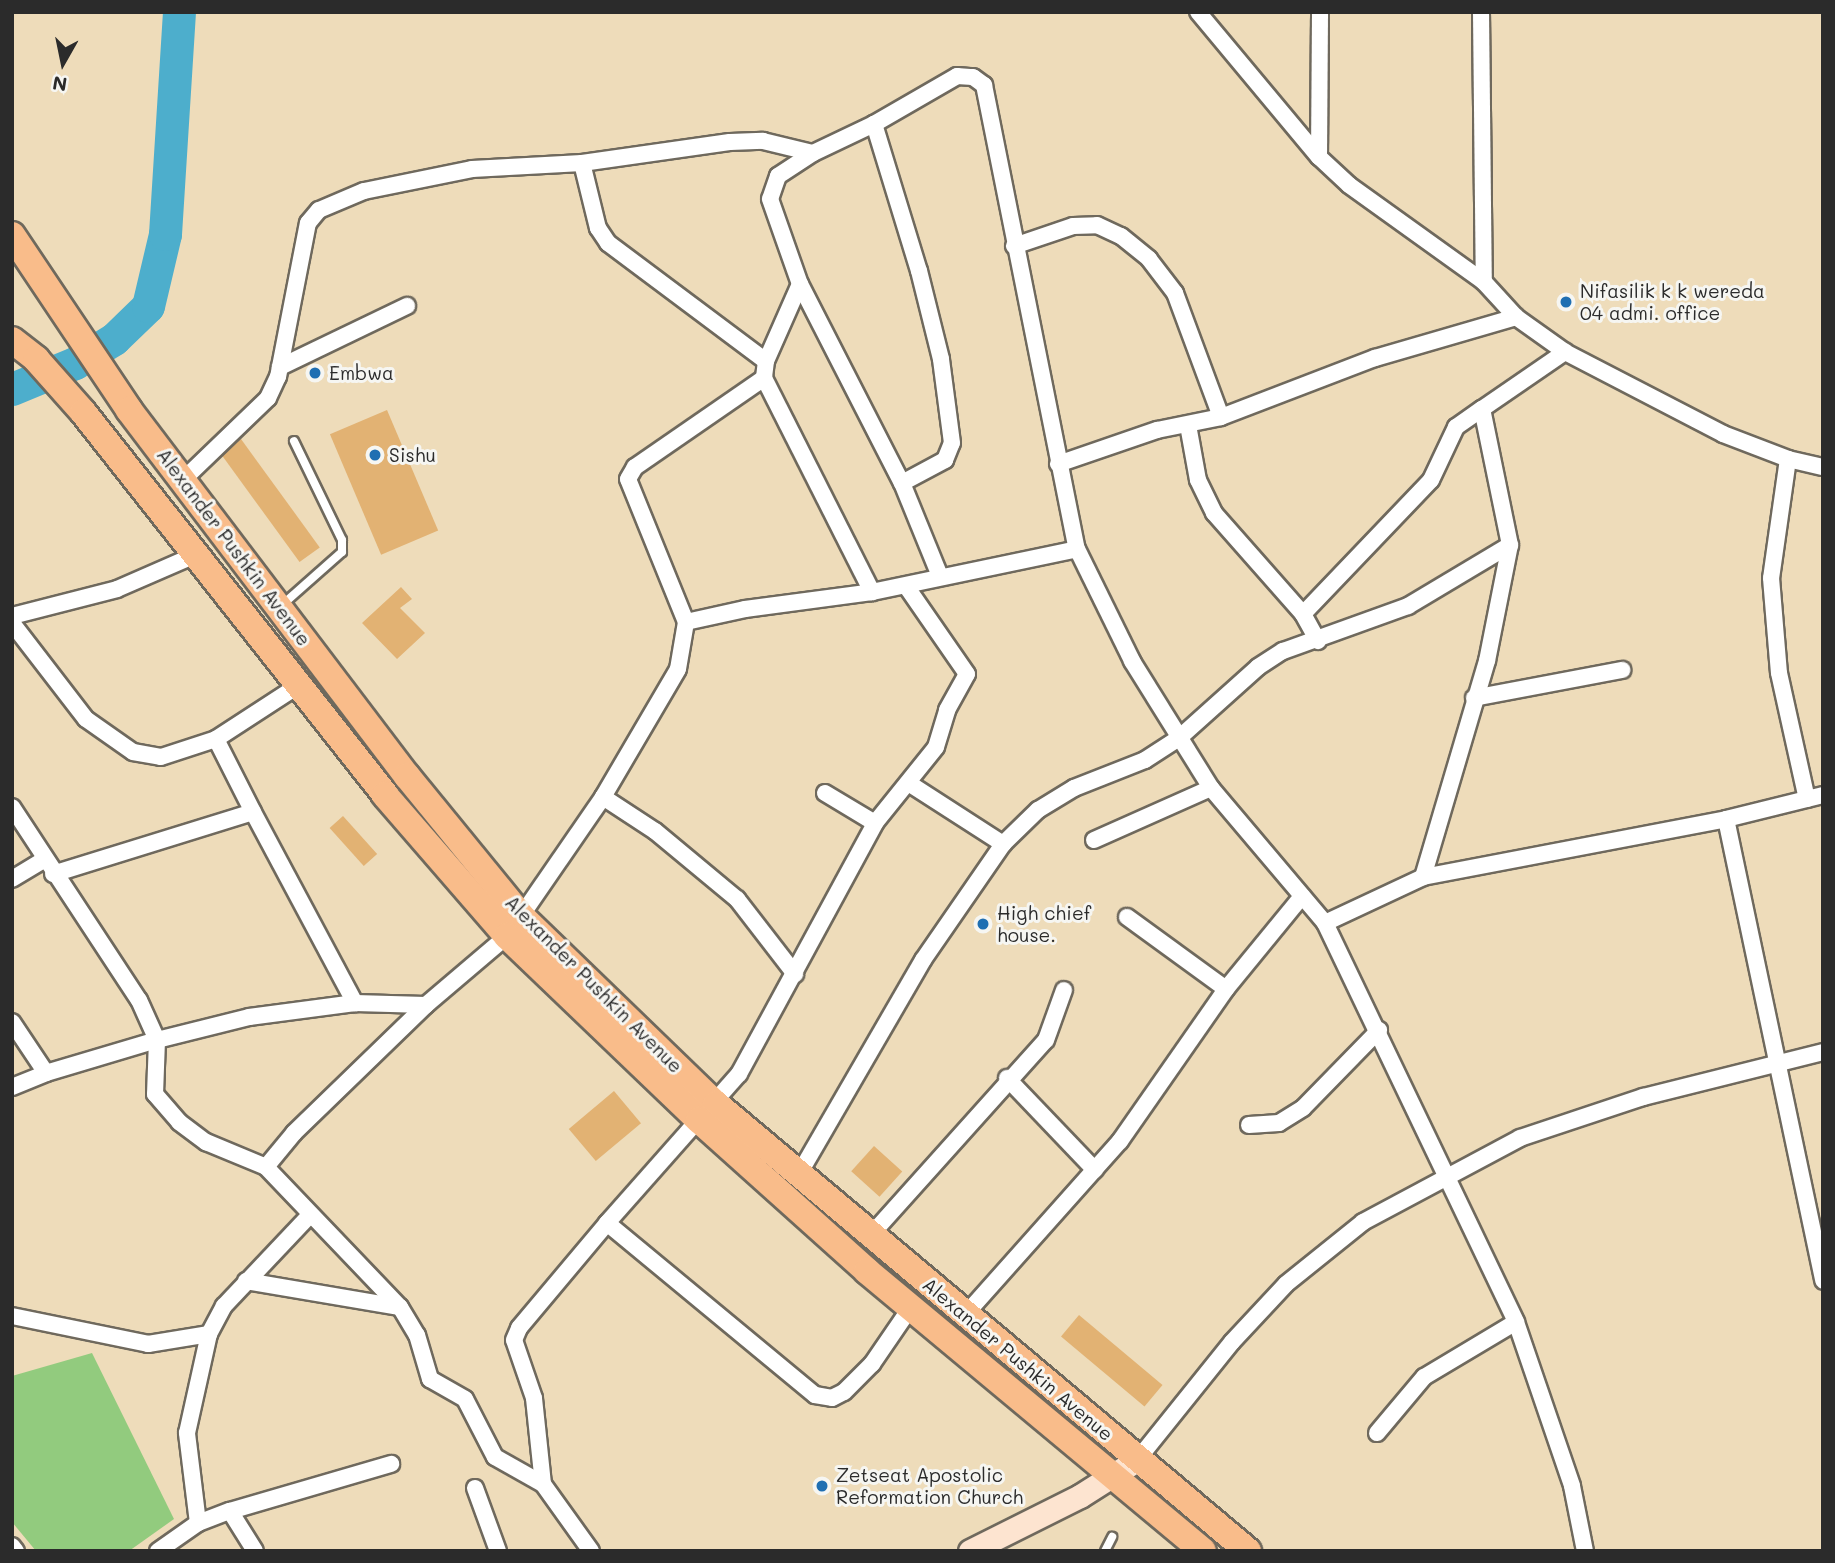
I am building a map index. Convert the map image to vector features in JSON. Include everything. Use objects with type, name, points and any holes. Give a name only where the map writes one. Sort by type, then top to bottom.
[{"type":"main road","name":"Alexander Pushkin Avenue","points":[[12,235],[37,267],[70,327],[130,410],[185,478],[514,926]]},
{"type":"main road","points":[[12,262],[70,327]]},
{"type":"main road","points":[[12,330],[36,359]]},
{"type":"main road","name":"Alexander Pushkin Avenue","points":[[12,340],[36,359],[83,412],[193,556],[385,795],[514,926],[867,1271],[1114,1474],[1203,1551]]},
{"type":"main road","name":"Alexander Pushkin Avenue","points":[[707,1112],[799,1174],[1248,1551]]},
{"type":"main road","points":[[867,1271],[878,1243]]},
{"type":"street","points":[[1198,12],[1319,157],[1349,185],[1485,282],[1516,317],[1565,352],[1723,434],[1788,459],[1823,467]]},
{"type":"street","points":[[1319,157],[1320,12]]},
{"type":"street","points":[[1481,12],[1485,282]]},
{"type":"street","points":[[940,576],[902,484],[800,284],[770,199],[778,176],[813,153],[874,124],[957,76],[972,77],[984,85],[1014,246],[1077,549],[1132,661],[1211,788],[1325,923],[1379,1030],[1516,1322],[1572,1486],[1585,1551]]},
{"type":"street","points":[[874,124],[922,284],[941,359],[952,443],[945,460],[902,484]]},
{"type":"street","points":[[185,478],[268,398],[280,367],[308,223],[319,210],[364,191],[472,169],[582,163],[752,141],[813,153]]},
{"type":"street","points":[[582,163],[598,228],[608,243],[766,361]]},
{"type":"street","points":[[1014,246],[1073,226],[1097,225],[1121,236],[1149,259],[1175,293],[1221,417]]},
{"type":"street","points":[[800,284],[766,361],[764,378],[872,592]]},
{"type":"street","points":[[280,367],[407,306]]},
{"type":"street","points":[[1058,464],[1157,429],[1221,417],[1375,358],[1516,317]]},
{"type":"street","points":[[1303,614],[1431,480],[1456,427],[1565,352]]},
{"type":"street","points":[[266,1167],[293,1133],[426,1005],[514,926],[603,797],[678,669],[686,622],[628,479],[635,467],[764,378]]},
{"type":"street","points":[[1423,877],[1497,621],[1510,545],[1482,409]]},
{"type":"street","points":[[1188,425],[1198,480],[1214,513],[1303,614],[1318,641]]},
{"type":"street","points":[[1325,923],[1423,877],[1726,819],[1815,797],[1779,673],[1771,578],[1788,459]]},
{"type":"street","points":[[799,1174],[923,960],[1003,844],[1038,810],[1074,789],[1127,770],[1179,738],[1258,667],[1283,651],[1318,641],[1408,606],[1510,545]]},
{"type":"street","points":[[686,622],[745,609],[906,586],[940,576],[1077,549]]},
{"type":"street","points":[[12,616],[117,589],[193,556]]},
{"type":"street","points":[[543,1484],[534,1398],[514,1340],[519,1328],[607,1223],[739,1074],[875,823],[933,755],[947,710],[967,674],[906,586]]},
{"type":"street","points":[[12,624],[86,719],[133,752],[161,757],[216,739],[299,685]]},
{"type":"street","points":[[1474,698],[1622,670]]},
{"type":"street","points":[[216,739],[355,1003]]},
{"type":"street","points":[[910,784],[1003,844]]},
{"type":"street","points":[[1094,840],[1211,788]]},
{"type":"street","points":[[825,793],[875,823]]},
{"type":"street","points":[[603,797],[655,831],[737,899],[795,974]]},
{"type":"street","points":[[12,807],[53,874],[139,1000],[157,1040],[155,1094],[179,1122],[206,1142],[266,1167],[400,1307],[417,1335],[430,1379],[465,1399],[495,1457],[543,1484],[591,1551]]},
{"type":"street","points":[[53,874],[253,812]]},
{"type":"street","points":[[1726,819],[1823,1281]]},
{"type":"street","points":[[12,879],[44,860]]},
{"type":"street","points":[[965,1315],[1095,1170],[1226,989],[1302,896]]},
{"type":"street","points":[[1127,917],[1226,989]]},
{"type":"street","points":[[878,1243],[1007,1078],[1046,1040],[1065,990]]},
{"type":"street","points":[[12,1087],[46,1073],[157,1040],[249,1017],[355,1003],[426,1005]]},
{"type":"street","points":[[12,1022],[46,1073]]},
{"type":"street","points":[[1249,1125],[1279,1123],[1303,1108],[1379,1030]]},
{"type":"street","points":[[970,1551],[1080,1496],[1138,1459],[1232,1342],[1321,1252],[1447,1174],[1520,1138],[1777,1060],[1823,1052]]},
{"type":"street","points":[[1007,1078],[1095,1170]]},
{"type":"street","points":[[198,1522],[187,1433],[209,1334],[246,1281],[310,1215]]},
{"type":"street","points":[[607,1223],[815,1395],[832,1398],[844,1392],[872,1364],[911,1307]]},
{"type":"street","points":[[246,1281],[400,1307]]},
{"type":"street","points":[[12,1316],[148,1344],[209,1334]]},
{"type":"street","points":[[1377,1433],[1424,1377],[1451,1357],[1516,1322]]},
{"type":"street","points":[[158,1551],[198,1522],[391,1464]]},
{"type":"street","points":[[475,1488],[498,1551]]},
{"type":"street","points":[[230,1511],[255,1551]]},
{"type":"street","points":[[12,1546],[16,1551]]},
{"type":"lane","points":[[280,607],[342,552],[342,540],[294,440]]},
{"type":"lane","points":[[1105,1551],[1112,1537]]},
{"type":"green space","points":[[92,1353],[174,1519],[129,1551],[36,1551],[12,1522],[12,1376]]},
{"type":"building","points":[[387,410],[438,531],[381,555],[330,434]]},
{"type":"building","points":[[241,439],[320,547],[300,562],[221,454]]},
{"type":"building","points":[[401,587],[412,599],[400,608],[425,633],[397,659],[362,623]]},
{"type":"building","points":[[343,816],[377,854],[364,866],[330,828]]},
{"type":"building","points":[[614,1091],[641,1123],[596,1161],[569,1129]]},
{"type":"building","points":[[874,1146],[902,1171],[879,1197],[851,1171]]},
{"type":"building","points":[[1079,1315],[1162,1385],[1145,1407],[1061,1336]]},
{"type":"waterway","points":[[12,389],[75,363],[114,339],[148,306],[165,234],[179,12]]},
{"type":"place","name":"Nifasilik k k wereda 04 admi. office","points":[[1566,302]]},
{"type":"place","name":"Embwa","points":[[315,373]]},
{"type":"place","name":"Sishu","points":[[375,455]]},
{"type":"place","name":"High chief house.","points":[[983,924]]},
{"type":"place","name":"Zetseat Apostolic Reformation Church","points":[[822,1486]]}]
